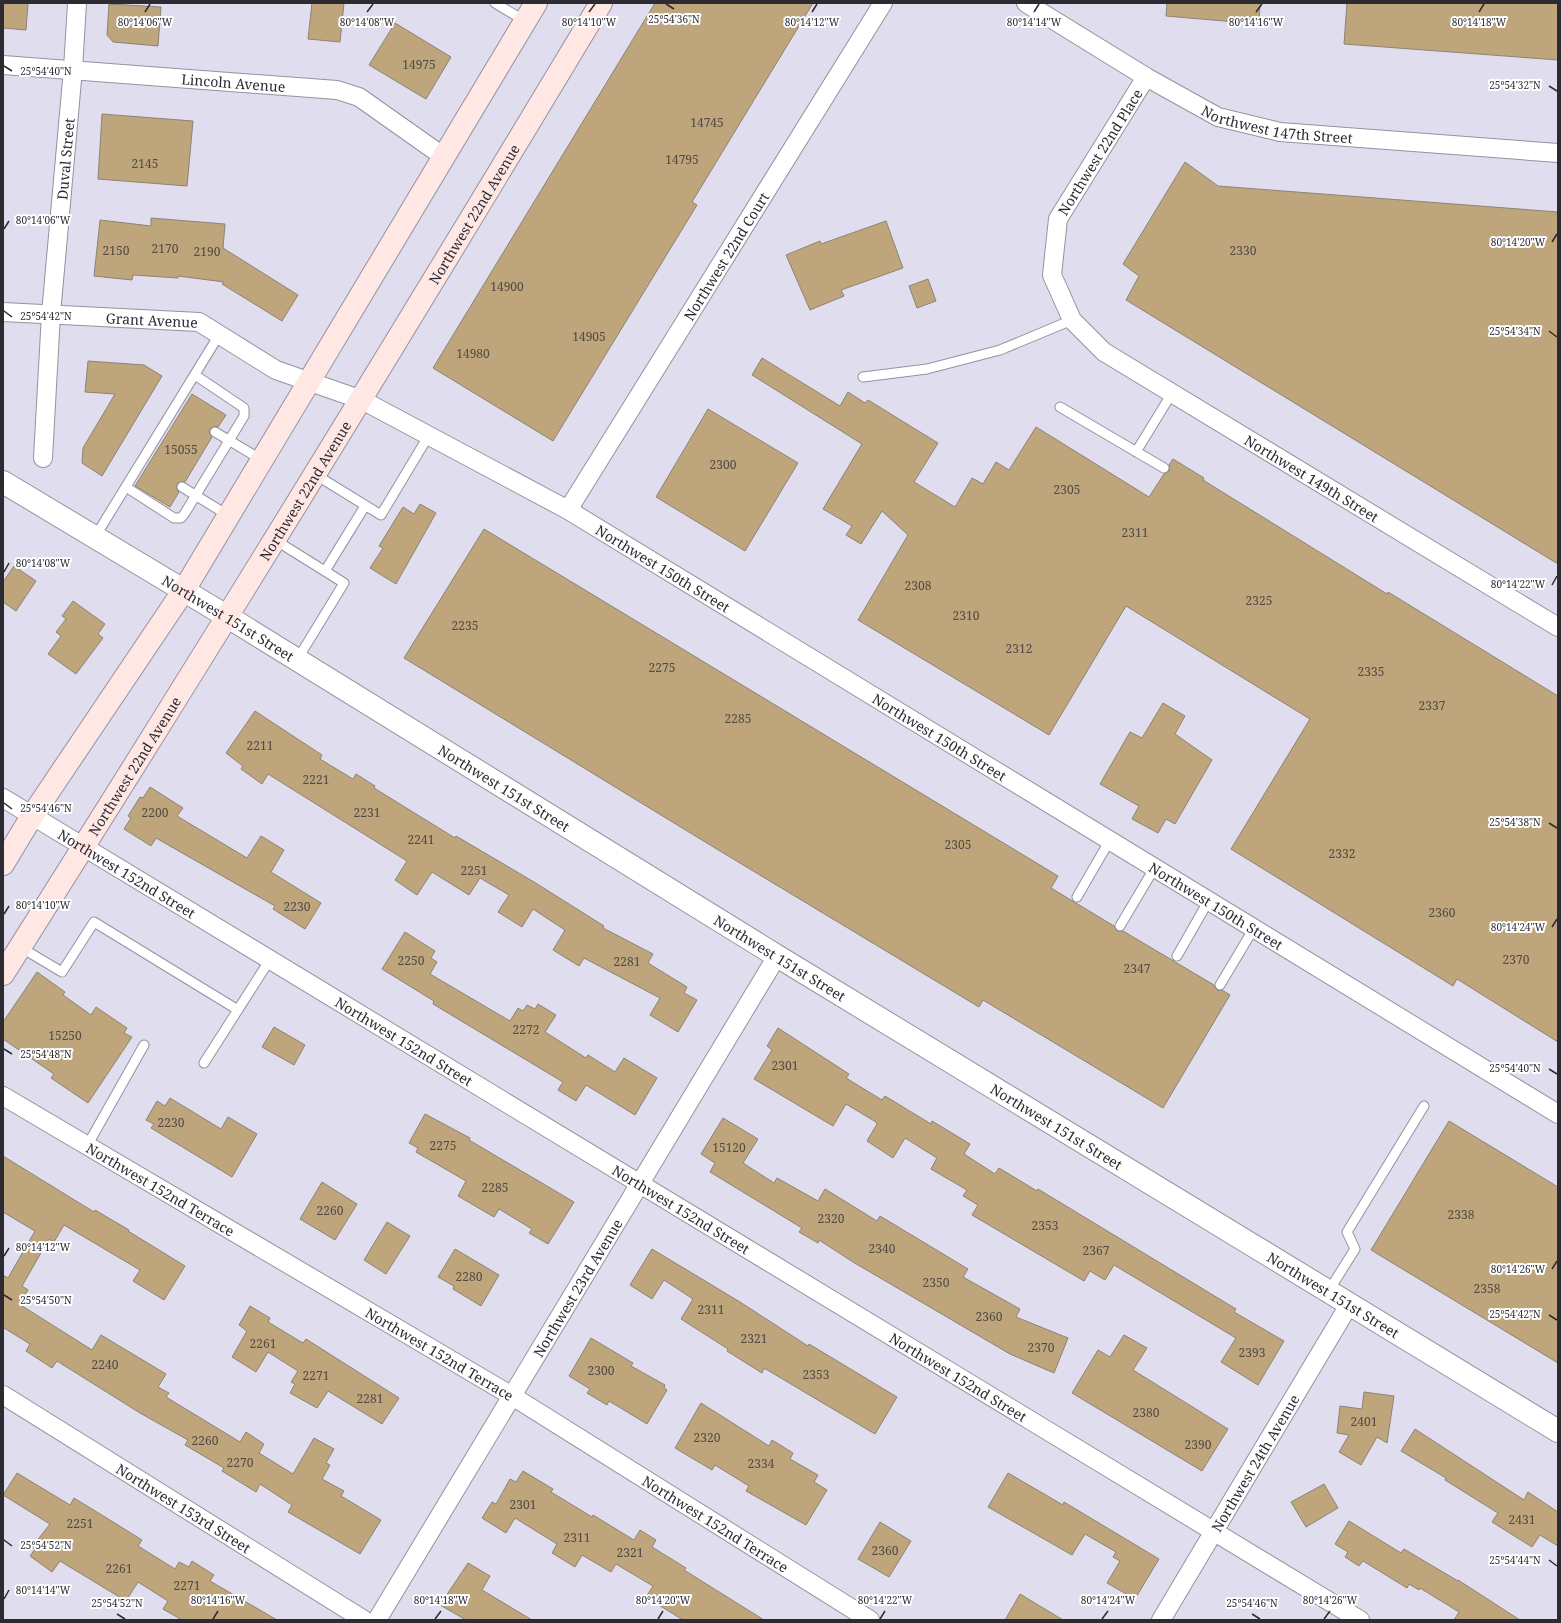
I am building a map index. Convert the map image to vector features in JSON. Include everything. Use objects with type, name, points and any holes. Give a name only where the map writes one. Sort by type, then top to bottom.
[{"type":"main road","points":[[3,864],[32,816],[184,590],[536,3]]},
{"type":"main road","name":"Northwest 22nd Avenue","points":[[3,974],[84,848],[316,475],[601,3]]},
{"type":"street","name":"Duval Street","points":[[43,458],[51,314],[73,69],[77,3]]},
{"type":"street","name":"Northwest 22nd Court","points":[[568,510],[883,3]]},
{"type":"street","name":"Northwest 147th Street","points":[[1026,3],[1146,77],[1218,117],[1280,132],[1558,154]]},
{"type":"street","name":"Lincoln Avenue","points":[[3,65],[73,69],[337,90],[359,97],[444,157]]},
{"type":"street","name":"Northwest 22nd Place","points":[[1072,320],[1052,275],[1058,219],[1146,77]]},
{"type":"street","name":"Grant Avenue","points":[[3,312],[199,322],[276,370],[310,381]]},
{"type":"street","name":"Northwest 149th Street","points":[[1072,320],[1104,352],[1558,627]]},
{"type":"street","name":"Northwest 150th Street","points":[[310,381],[362,400],[568,510],[1558,1114]]},
{"type":"street","name":"Northwest 151st Street","points":[[3,482],[184,590],[777,956],[1349,1305],[1558,1430]]},
{"type":"street","name":"Northwest 152nd Street","points":[[3,798],[639,1185],[1360,1620]]},
{"type":"street","name":"Northwest 23rd Avenue","points":[[377,1620],[777,956]]},
{"type":"street","name":"Northwest 152nd Terrace","points":[[3,1096],[512,1396],[870,1620]]},
{"type":"street","name":"Northwest 24th Avenue","points":[[1161,1620],[1213,1530],[1349,1305]]},
{"type":"street","name":"Northwest 153rd Street","points":[[3,1395],[364,1620]]},
{"type":"lane","points":[[495,3],[525,21]]},
{"type":"lane","points":[[863,377],[927,369],[1000,350],[1072,320]]},
{"type":"lane","points":[[95,537],[126,487],[144,464],[178,409],[195,375],[219,335]]},
{"type":"lane","points":[[126,487],[174,518],[181,518],[196,495],[244,416],[244,408],[195,375]]},
{"type":"lane","points":[[1136,452],[1172,393]]},
{"type":"lane","points":[[1060,407],[1164,468]]},
{"type":"lane","points":[[215,432],[262,460]]},
{"type":"lane","points":[[316,475],[380,515],[429,435]]},
{"type":"lane","points":[[182,487],[229,516]]},
{"type":"lane","points":[[325,571],[366,506]]},
{"type":"lane","points":[[275,540],[344,583],[297,660]]},
{"type":"lane","points":[[1077,897],[1110,840]]},
{"type":"lane","points":[[1120,926],[1155,868]]},
{"type":"lane","points":[[1177,956],[1209,900]]},
{"type":"lane","points":[[20,946],[62,972],[94,922],[238,1010]]},
{"type":"lane","points":[[1220,985],[1254,928]]},
{"type":"lane","points":[[204,1063],[270,961]]},
{"type":"lane","points":[[87,1146],[144,1045]]},
{"type":"lane","points":[[1328,1292],[1355,1249],[1347,1232],[1424,1106]]},
{"type":"building","points":[[3,3],[28,3],[26,30],[3,28]]},
{"type":"building","points":[[312,3],[344,3],[340,42],[308,39]]},
{"type":"building","points":[[655,3],[813,3],[692,202],[697,205],[553,441],[433,368]]},
{"type":"building","points":[[1167,3],[1260,3],[1259,24],[1166,16]]},
{"type":"building","points":[[1347,3],[1558,3],[1558,60],[1344,44]]},
{"type":"building","points":[[109,4],[161,7],[158,46],[113,42],[107,35]]},
{"type":"building","points":[[395,23],[451,57],[426,99],[369,65]]},
{"type":"building","points":[[102,114],[193,121],[187,186],[98,179]]},
{"type":"building","points":[[1185,162],[1218,186],[1558,212],[1558,564],[1126,300],[1139,276],[1123,264]]},
{"type":"building","points":[[151,218],[225,224],[223,248],[298,295],[282,321],[222,284],[224,282],[178,276],[178,278],[133,275],[132,280],[94,276],[100,220],[151,226]]},
{"type":"building","points":[[886,221],[903,268],[841,290],[844,296],[810,310],[786,255],[820,241],[821,244]]},
{"type":"building","points":[[928,279],[936,301],[917,308],[909,286]]},
{"type":"building","points":[[762,358],[840,406],[848,392],[865,403],[868,400],[938,443],[914,482],[955,507],[972,478],[983,484],[996,462],[1009,470],[1036,427],[1149,497],[1164,474],[1169,471],[1169,465],[1173,459],[1204,478],[1203,480],[1387,594],[1388,592],[1558,696],[1558,1042],[1457,979],[1453,986],[1231,849],[1310,719],[1126,606],[1049,735],[858,620],[908,535],[882,511],[861,544],[846,535],[852,526],[823,509],[862,444],[752,375]]},
{"type":"building","points":[[88,361],[144,365],[162,376],[102,476],[82,463],[83,448],[115,394],[85,392]]},
{"type":"building","points":[[192,394],[226,415],[218,427],[215,426],[210,429],[209,432],[212,437],[185,482],[180,482],[177,484],[177,489],[179,492],[170,507],[135,486]]},
{"type":"building","points":[[708,409],[798,463],[745,551],[656,497]]},
{"type":"building","points":[[420,504],[436,513],[396,584],[370,568],[383,548],[379,546],[403,507],[414,514]]},
{"type":"building","points":[[484,529],[1058,876],[1051,888],[1114,926],[1117,931],[1123,931],[1214,985],[1217,990],[1222,990],[1230,995],[1163,1108],[983,1000],[979,1007],[404,658]]},
{"type":"building","points":[[14,566],[36,581],[16,611],[3,602],[3,582]]},
{"type":"building","points":[[73,601],[105,624],[98,634],[103,638],[76,674],[48,654],[61,636],[56,632],[66,619],[62,616]]},
{"type":"building","points":[[1163,703],[1185,716],[1175,734],[1212,760],[1175,824],[1166,819],[1158,833],[1132,819],[1139,806],[1100,784],[1130,732],[1142,738]]},
{"type":"building","points":[[255,711],[322,755],[320,759],[353,779],[356,774],[375,786],[374,788],[455,838],[456,836],[534,882],[604,926],[603,928],[653,954],[648,963],[687,987],[684,993],[697,1000],[678,1032],[650,1015],[660,998],[584,958],[579,966],[553,950],[565,930],[533,909],[522,927],[498,912],[509,895],[480,878],[469,895],[432,872],[417,895],[395,880],[407,861],[268,774],[262,784],[241,769],[243,766],[226,753]]},
{"type":"building","points":[[150,787],[183,808],[177,816],[247,858],[261,836],[284,850],[271,872],[321,903],[305,929],[273,909],[275,906],[156,838],[151,846],[124,829],[131,818],[128,816],[140,797],[143,798]]},
{"type":"building","points":[[405,932],[435,951],[431,958],[437,962],[430,974],[510,1021],[518,1008],[523,1011],[527,1005],[535,1009],[538,1004],[556,1015],[545,1032],[586,1058],[588,1055],[615,1072],[624,1058],[657,1078],[635,1115],[586,1085],[576,1101],[558,1090],[563,1082],[433,1004],[434,1001],[382,969]]},
{"type":"building","points":[[37,972],[65,992],[63,995],[91,1015],[96,1007],[127,1028],[124,1033],[132,1037],[88,1103],[51,1078],[54,1074],[3,1039],[3,1022]]},
{"type":"building","points":[[274,1027],[305,1045],[294,1065],[262,1047]]},
{"type":"building","points":[[778,1028],[849,1074],[846,1078],[882,1100],[885,1096],[931,1124],[932,1121],[970,1144],[964,1154],[995,1174],[999,1168],[1037,1191],[1038,1189],[1236,1309],[1234,1312],[1284,1341],[1258,1385],[1221,1362],[1236,1338],[1114,1265],[1105,1280],[1090,1271],[1084,1281],[972,1215],[978,1205],[963,1196],[967,1190],[931,1169],[937,1158],[905,1138],[893,1158],[867,1141],[877,1124],[876,1122],[846,1104],[833,1126],[754,1079],[772,1050],[767,1046]]},
{"type":"building","points":[[170,1098],[221,1129],[228,1117],[257,1134],[232,1177],[151,1128],[154,1124],[146,1120],[157,1101],[165,1106]]},
{"type":"building","points":[[425,1114],[470,1138],[469,1140],[574,1202],[548,1244],[529,1233],[532,1229],[499,1209],[494,1217],[458,1196],[466,1181],[416,1152],[418,1148],[409,1143]]},
{"type":"building","points":[[723,1118],[758,1139],[743,1163],[774,1183],[777,1178],[818,1201],[825,1189],[877,1221],[880,1216],[968,1269],[963,1277],[1020,1309],[1016,1317],[1068,1338],[1054,1373],[1010,1354],[853,1262],[819,1240],[818,1243],[799,1232],[802,1228],[710,1172],[715,1163],[701,1154]]},
{"type":"building","points":[[1449,1121],[1558,1187],[1558,1363],[1371,1250]]},
{"type":"building","points":[[3,1156],[94,1212],[95,1210],[129,1230],[128,1231],[185,1266],[164,1300],[133,1281],[140,1270],[64,1225],[54,1242],[49,1239],[22,1286],[28,1290],[19,1304],[92,1350],[101,1335],[166,1374],[158,1387],[169,1393],[166,1397],[240,1442],[246,1432],[264,1444],[259,1453],[293,1474],[314,1438],[334,1449],[326,1463],[330,1465],[322,1479],[344,1491],[341,1496],[381,1520],[360,1554],[288,1512],[292,1505],[260,1484],[256,1492],[222,1471],[224,1468],[185,1445],[188,1440],[140,1413],[57,1361],[52,1368],[26,1351],[30,1344],[4,1328],[3,1330],[3,1275],[8,1278],[35,1231],[3,1212]]},
{"type":"building","points":[[322,1182],[357,1204],[335,1240],[300,1219]]},
{"type":"building","points":[[387,1222],[410,1236],[386,1274],[364,1260]]},
{"type":"building","points":[[455,1249],[499,1275],[481,1306],[453,1289],[454,1286],[438,1277]]},
{"type":"building","points":[[652,1249],[740,1302],[808,1346],[809,1344],[897,1397],[875,1434],[764,1368],[762,1373],[681,1319],[693,1299],[664,1280],[652,1299],[630,1285]]},
{"type":"building","points":[[250,1306],[270,1318],[268,1322],[303,1343],[306,1339],[399,1398],[382,1424],[328,1391],[317,1408],[290,1393],[295,1384],[291,1382],[298,1371],[268,1352],[256,1372],[232,1357],[247,1331],[239,1325]]},
{"type":"building","points":[[1124,1335],[1147,1348],[1133,1370],[1228,1429],[1202,1471],[1072,1393],[1098,1350],[1110,1357]]},
{"type":"building","points":[[591,1338],[633,1363],[631,1366],[665,1385],[664,1388],[667,1390],[647,1424],[609,1401],[607,1405],[587,1393],[590,1389],[569,1376]]},
{"type":"building","points":[[1364,1392],[1394,1396],[1387,1443],[1377,1437],[1361,1465],[1339,1452],[1349,1435],[1337,1433],[1340,1406],[1362,1409]]},
{"type":"building","points":[[701,1403],[769,1446],[772,1440],[793,1453],[790,1459],[818,1475],[814,1482],[827,1490],[806,1525],[746,1491],[749,1486],[715,1465],[712,1470],[675,1448]]},
{"type":"building","points":[[1415,1429],[1524,1500],[1528,1492],[1558,1512],[1558,1546],[1540,1535],[1532,1547],[1492,1522],[1498,1513],[1445,1480],[1446,1478],[1401,1451]]},
{"type":"building","points":[[523,1471],[553,1489],[551,1492],[634,1540],[640,1530],[656,1540],[652,1547],[686,1568],[684,1570],[764,1620],[683,1620],[646,1597],[653,1586],[616,1564],[611,1572],[582,1555],[575,1567],[552,1553],[557,1544],[515,1518],[506,1533],[482,1518],[492,1502],[496,1504],[510,1479],[516,1482]]},
{"type":"building","points":[[17,1473],[70,1505],[74,1498],[142,1540],[138,1546],[175,1569],[179,1562],[189,1567],[192,1561],[214,1575],[210,1581],[277,1620],[182,1620],[163,1609],[168,1601],[138,1582],[126,1601],[60,1561],[52,1572],[30,1556],[35,1549],[32,1547],[50,1524],[3,1495]]},
{"type":"building","points":[[1008,1473],[1063,1505],[1064,1502],[1159,1559],[1135,1599],[1107,1583],[1120,1561],[1113,1557],[1116,1552],[1085,1534],[1072,1555],[988,1507]]},
{"type":"building","points":[[1324,1484],[1338,1508],[1306,1527],[1291,1502]]},
{"type":"building","points":[[1349,1521],[1401,1553],[1404,1549],[1458,1580],[1520,1620],[1454,1620],[1459,1612],[1420,1588],[1419,1590],[1409,1584],[1407,1588],[1363,1561],[1359,1566],[1345,1557],[1348,1552],[1335,1544]]},
{"type":"building","points":[[880,1522],[911,1541],[889,1577],[858,1559]]},
{"type":"building","points":[[468,1563],[490,1576],[482,1590],[532,1620],[466,1620],[440,1605]]},
{"type":"building","points":[[1020,1594],[1063,1620],[1005,1620]]}]
